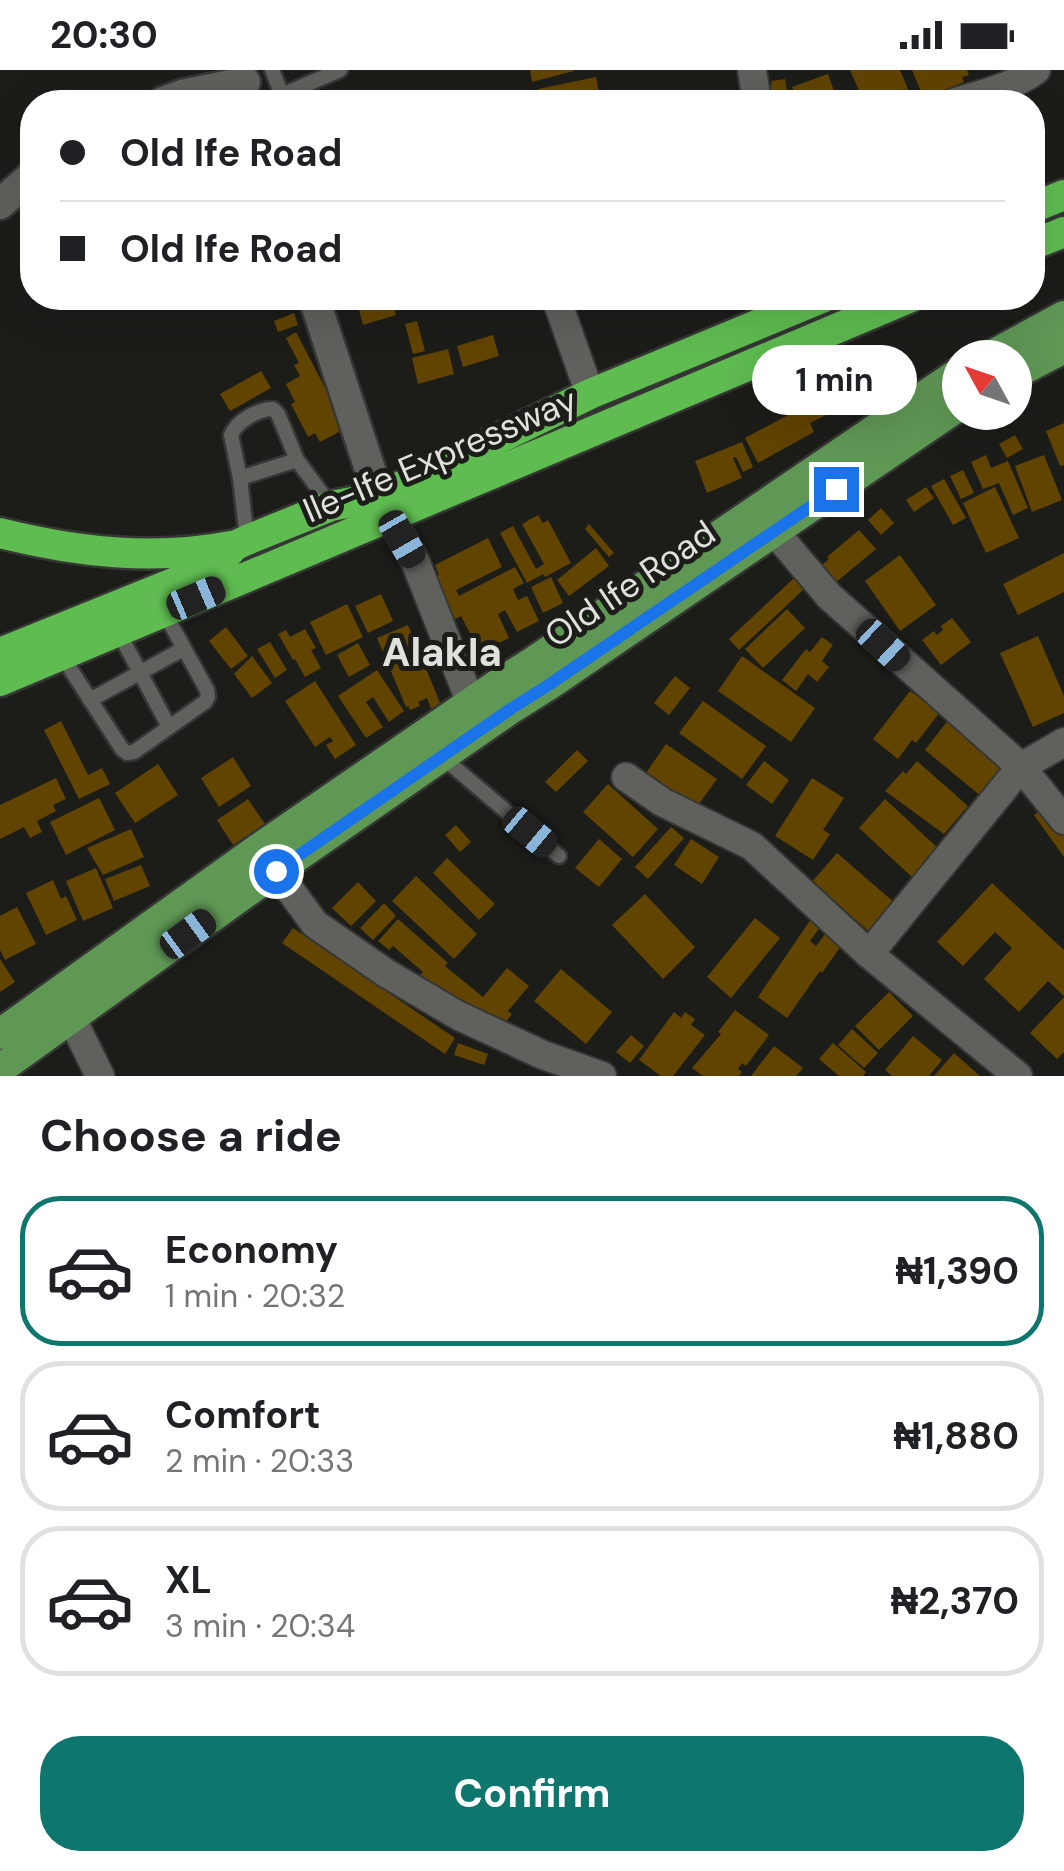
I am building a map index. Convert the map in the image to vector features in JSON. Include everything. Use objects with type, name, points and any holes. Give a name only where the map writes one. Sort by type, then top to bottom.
[{"type":"highway","name":"Ile-Ife Expressway","points":[[0,681],[163,612],[384,507],[590,394],[773,310]]},
{"type":"highway","name":"Ile-Ife Expressway","points":[[0,653],[218,565],[240,543],[331,506],[384,507],[879,310]]},
{"type":"highway","points":[[0,533],[49,545],[141,555],[189,553],[240,543]]},
{"type":"main road","points":[[1020,340],[1064,316]]},
{"type":"main road","points":[[1032,365],[1064,348]]},
{"type":"main road","name":"Old Ife Road","points":[[0,1069],[512,708],[542,673],[942,385]]},
{"type":"main road","name":"Old Ife Road","points":[[0,1034],[258,849],[471,703],[542,673],[774,531],[942,418]]},
{"type":"street","points":[[182,90],[204,70]]},
{"type":"street","points":[[994,90],[1036,70]]},
{"type":"street","points":[[208,90],[253,79]]},
{"type":"street","points":[[0,204],[20,186]]},
{"type":"street","points":[[318,310],[384,507],[415,561],[471,703]]},
{"type":"street","points":[[560,310],[590,394]]},
{"type":"street","points":[[774,531],[829,596],[1021,767],[1064,820]]},
{"type":"street","points":[[869,954],[1021,767],[1064,742]]},
{"type":"street","points":[[626,777],[662,802],[752,846],[869,954],[1008,1073]]},
{"type":"street","points":[[276,871],[314,924],[386,974],[459,1016],[543,1055],[602,1076]]},
{"type":"street","points":[[71,1017],[100,1076]]},
{"type":"lane","points":[[297,90],[340,70]]},
{"type":"lane","points":[[240,543],[240,478],[231,435],[237,424],[266,409],[278,414],[297,460],[331,506]]},
{"type":"lane","points":[[240,478],[297,460]]},
{"type":"lane","points":[[61,655],[127,754],[134,752],[208,697],[163,612]]},
{"type":"lane","points":[[118,631],[169,727]]},
{"type":"lane","points":[[90,700],[183,649]]},
{"type":"lane","points":[[442,756],[560,856]]},
{"type":"building","points":[[530,70],[574,70],[574,71],[532,82]]},
{"type":"building","points":[[850,70],[900,70],[908,90],[859,90]]},
{"type":"building","points":[[912,70],[967,70],[969,75],[962,77],[964,82],[944,90],[920,90]]},
{"type":"building","points":[[828,74],[834,90],[793,90],[792,87]]},
{"type":"building","points":[[596,77],[599,90],[538,90]]},
{"type":"building","points":[[785,79],[787,90],[769,90],[771,81]]},
{"type":"building","points":[[359,310],[395,310],[396,315],[363,325]]},
{"type":"building","points":[[294,313],[298,325],[278,332],[274,321]]},
{"type":"building","points":[[417,321],[425,351],[413,354],[405,324]]},
{"type":"building","points":[[296,332],[346,428],[320,442],[315,433],[308,437],[291,404],[295,402],[286,384],[300,376],[294,365],[299,363],[286,338]]},
{"type":"building","points":[[493,335],[499,356],[463,367],[457,346]]},
{"type":"building","points":[[448,349],[454,374],[418,384],[412,358]]},
{"type":"building","points":[[905,358],[912,372],[899,379],[902,385],[882,396],[879,391],[871,395],[866,385]]},
{"type":"building","points":[[834,367],[842,385],[808,401],[801,387]]},
{"type":"building","points":[[261,371],[271,388],[230,411],[220,394]]},
{"type":"building","points":[[823,401],[830,413],[810,423],[814,432],[758,463],[745,438],[801,408],[803,411]]},
{"type":"building","points":[[1064,423],[1064,465],[1060,466],[1046,431]]},
{"type":"building","points":[[1015,435],[1023,449],[1007,458],[999,444]]},
{"type":"building","points":[[742,442],[753,467],[743,472],[736,457],[733,458],[742,478],[707,493],[695,461]]},
{"type":"building","points":[[986,455],[991,468],[1008,461],[1028,508],[1013,515],[999,483],[983,489],[971,462]]},
{"type":"building","points":[[1044,455],[1062,500],[1032,512],[1015,466]]},
{"type":"building","points":[[963,470],[974,493],[961,499],[950,476]]},
{"type":"building","points":[[944,479],[966,518],[953,525],[931,486]]},
{"type":"building","points":[[926,487],[934,498],[914,512],[906,500]]},
{"type":"building","points":[[995,487],[1019,538],[986,553],[963,503]]},
{"type":"building","points":[[881,508],[894,523],[881,535],[868,520]]},
{"type":"building","points":[[538,515],[543,523],[548,520],[571,563],[527,583],[500,533],[513,526],[536,569],[544,564],[522,524]]},
{"type":"building","points":[[589,524],[614,553],[609,557],[585,529]]},
{"type":"building","points":[[859,530],[876,549],[835,583],[821,566]]},
{"type":"building","points":[[488,538],[502,567],[456,590],[459,596],[515,567],[524,583],[513,589],[518,600],[527,596],[539,621],[517,632],[505,610],[498,614],[509,638],[480,653],[461,616],[455,619],[434,578],[439,575],[435,565]]},
{"type":"building","points":[[596,548],[609,566],[569,596],[557,580]]},
{"type":"building","points":[[1064,553],[1064,592],[1018,615],[1003,584]]},
{"type":"building","points":[[900,555],[936,605],[900,631],[865,581]]},
{"type":"building","points":[[551,577],[563,603],[543,613],[531,587]]},
{"type":"building","points":[[794,578],[804,589],[739,650],[729,639]]},
{"type":"building","points":[[381,594],[393,621],[368,633],[355,606]]},
{"type":"building","points":[[347,604],[363,637],[326,655],[310,622]]},
{"type":"building","points":[[787,609],[805,628],[763,668],[745,649]]},
{"type":"building","points":[[952,618],[971,642],[941,665],[922,640],[934,631],[937,635]]},
{"type":"building","points":[[408,625],[443,710],[433,714],[427,698],[418,702],[420,706],[410,710],[406,707],[377,638]]},
{"type":"building","points":[[226,627],[248,656],[231,669],[209,641]]},
{"type":"building","points":[[305,629],[321,668],[305,677],[278,634],[286,630],[290,637]]},
{"type":"building","points":[[1038,636],[1064,696],[1064,713],[1033,727],[1000,653]]},
{"type":"building","points":[[822,637],[833,645],[822,661],[829,667],[817,682],[808,674],[796,691],[782,680],[806,649],[810,652]]},
{"type":"building","points":[[270,642],[287,670],[275,678],[257,649]]},
{"type":"building","points":[[358,643],[370,665],[349,677],[337,655]]},
{"type":"building","points":[[252,656],[272,683],[252,698],[234,674]]},
{"type":"building","points":[[742,656],[815,708],[791,742],[718,691]]},
{"type":"building","points":[[377,670],[404,711],[389,722],[373,697],[366,702],[383,727],[366,738],[338,696]]},
{"type":"building","points":[[675,676],[690,688],[669,715],[654,703]]},
{"type":"building","points":[[315,681],[356,745],[335,759],[326,745],[333,741],[330,737],[315,747],[285,701]]},
{"type":"building","points":[[910,691],[920,698],[924,692],[944,707],[898,759],[873,739]]},
{"type":"building","points":[[703,701],[766,746],[742,779],[679,733]]},
{"type":"building","points":[[949,719],[1003,770],[982,797],[925,750]]},
{"type":"building","points":[[61,721],[88,775],[102,768],[110,784],[79,799],[44,730]]},
{"type":"building","points":[[666,744],[717,779],[696,808],[646,773]]},
{"type":"building","points":[[577,750],[588,761],[556,792],[545,782]]},
{"type":"building","points":[[233,757],[251,786],[219,807],[201,778]]},
{"type":"building","points":[[764,761],[789,780],[772,804],[746,785]]},
{"type":"building","points":[[917,761],[968,806],[944,834],[885,791]]},
{"type":"building","points":[[158,764],[178,795],[135,823],[115,793]]},
{"type":"building","points":[[56,778],[66,799],[53,805],[56,811],[37,821],[42,832],[30,838],[24,827],[0,839],[0,805]]},
{"type":"building","points":[[812,778],[844,798],[823,830],[830,834],[813,860],[775,836]]},
{"type":"building","points":[[608,784],[658,829],[633,857],[583,812]]},
{"type":"building","points":[[99,798],[115,830],[66,855],[50,822]]},
{"type":"building","points":[[248,799],[265,824],[233,845],[217,820]]},
{"type":"building","points":[[885,799],[940,850],[913,878],[859,828]]},
{"type":"building","points":[[1051,803],[1064,821],[1064,857],[1034,815]]},
{"type":"building","points":[[456,825],[471,842],[460,852],[445,835]]},
{"type":"building","points":[[671,827],[684,838],[648,879],[635,867]]},
{"type":"building","points":[[131,829],[144,857],[103,875],[87,848]]},
{"type":"building","points":[[599,839],[622,859],[599,887],[575,868]]},
{"type":"building","points":[[691,839],[719,857],[702,884],[674,865]]},
{"type":"building","points":[[837,853],[896,904],[871,933],[812,882]]},
{"type":"building","points":[[447,858],[495,904],[479,920],[433,873]]},
{"type":"building","points":[[141,865],[150,886],[114,901],[105,879]]},
{"type":"building","points":[[96,868],[113,908],[83,921],[66,881]]},
{"type":"building","points":[[416,876],[477,934],[454,959],[392,901]]},
{"type":"building","points":[[53,880],[77,920],[46,935],[26,893]]},
{"type":"building","points":[[358,882],[376,901],[351,926],[332,908]]},
{"type":"building","points":[[992,883],[1064,950],[1064,996],[1048,981],[1019,1012],[984,979],[1012,948],[995,932],[963,966],[937,942]]},
{"type":"building","points":[[645,894],[695,947],[663,979],[612,925]]},
{"type":"building","points":[[384,903],[396,916],[373,940],[360,928]]},
{"type":"building","points":[[17,907],[36,944],[5,960],[0,950],[0,916]]},
{"type":"building","points":[[755,918],[780,938],[731,998],[707,977]]},
{"type":"building","points":[[398,919],[483,997],[507,968],[529,986],[508,1011],[512,1014],[500,1029],[430,983],[393,946],[389,950],[378,941]]},
{"type":"building","points":[[811,919],[821,926],[810,941],[816,946],[825,934],[841,946],[787,1018],[758,997]]},
{"type":"building","points":[[293,928],[455,1038],[445,1054],[282,943]]},
{"type":"building","points":[[0,959],[15,982],[0,992]]},
{"type":"building","points":[[561,969],[612,1012],[586,1044],[534,1001]]},
{"type":"building","points":[[889,992],[913,1016],[879,1050],[855,1026]]},
{"type":"building","points":[[1064,997],[1064,1052],[1057,1059],[1030,1033]]},
{"type":"building","points":[[735,1010],[769,1035],[746,1066],[742,1063],[739,1076],[703,1076],[692,1068],[721,1034],[718,1032]]},
{"type":"building","points":[[674,1012],[681,1018],[685,1012],[695,1019],[691,1025],[705,1035],[673,1076],[661,1076],[639,1060]]},
{"type":"building","points":[[852,1029],[878,1053],[864,1068],[838,1045]]},
{"type":"building","points":[[631,1035],[644,1046],[630,1063],[616,1052]]},
{"type":"building","points":[[913,1036],[942,1060],[929,1076],[892,1076],[885,1070]]},
{"type":"building","points":[[458,1043],[488,1054],[484,1065],[454,1055]]},
{"type":"building","points":[[833,1043],[866,1072],[863,1076],[839,1076],[819,1059]]},
{"type":"building","points":[[774,1046],[803,1068],[796,1076],[751,1076]]},
{"type":"building","points":[[954,1053],[980,1076],[934,1076]]},
{"type":"district","name":"AlakIa","points":[[442,652]]},
{"type":"route","points":[[276,871],[836,489]]}]
